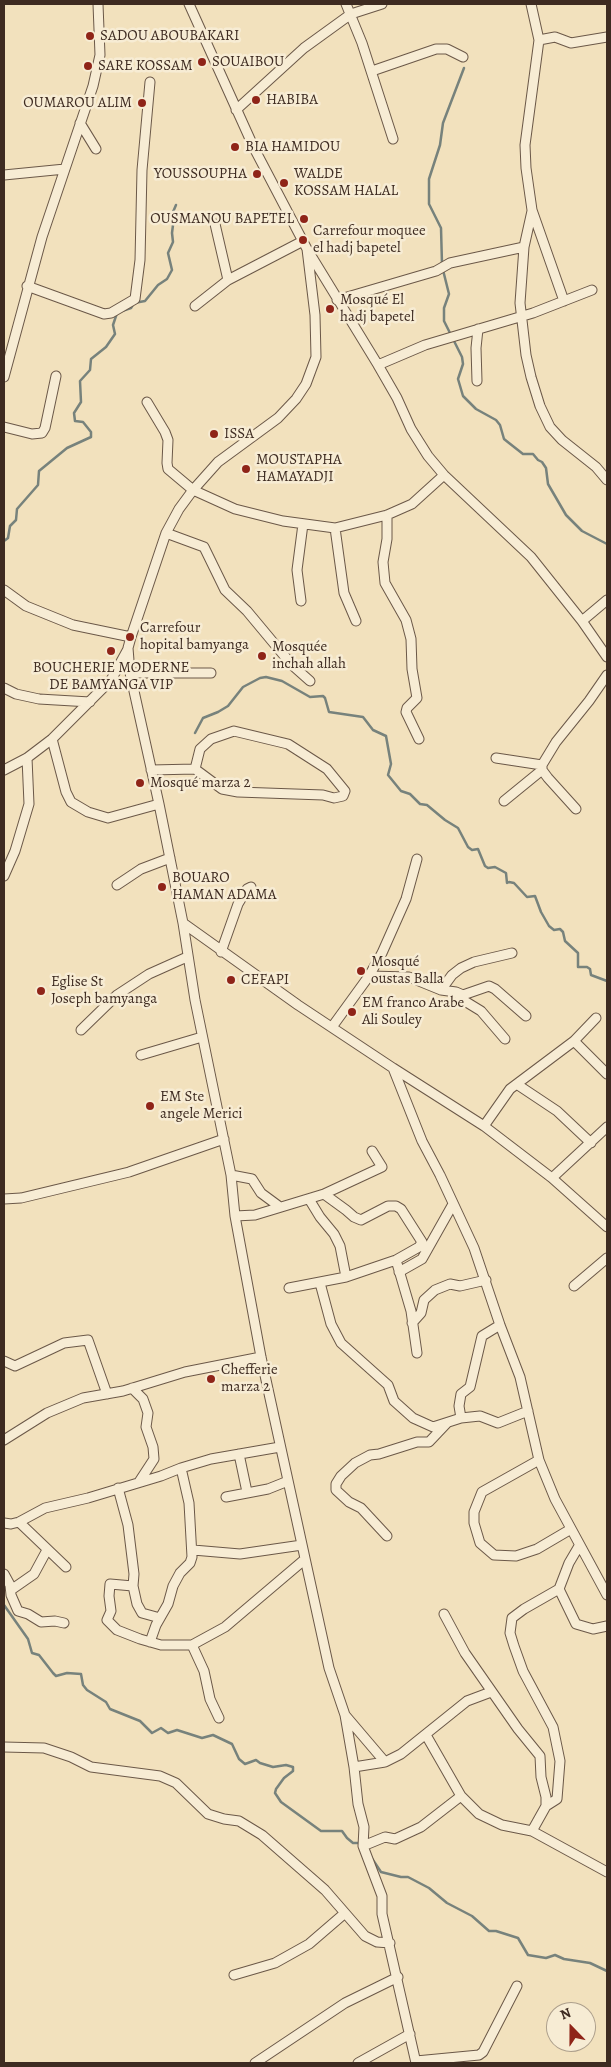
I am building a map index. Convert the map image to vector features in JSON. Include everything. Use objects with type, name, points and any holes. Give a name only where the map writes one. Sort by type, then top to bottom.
[{"type":"street","points":[[4,377],[27,286],[93,86],[100,55],[98,4]]},
{"type":"street","points":[[189,4],[254,148],[305,245],[378,365],[397,398],[411,429],[428,456],[444,475],[531,557],[607,657]]},
{"type":"street","points":[[346,4],[372,71],[393,139]]},
{"type":"street","points":[[236,110],[304,48],[351,14],[382,4]]},
{"type":"street","points":[[530,4],[538,40],[525,145],[532,210],[564,301]]},
{"type":"street","points":[[538,40],[555,37],[571,43],[607,37]]},
{"type":"street","points":[[372,71],[436,48],[447,49],[463,57]]},
{"type":"street","points":[[27,286],[104,314],[111,313],[136,299],[140,260],[142,170],[150,82]]},
{"type":"street","points":[[80,122],[96,149]]},
{"type":"street","points":[[4,175],[65,169]]},
{"type":"street","points":[[532,210],[524,247],[521,316],[526,355],[540,406],[550,427],[562,440],[596,467],[607,480]]},
{"type":"street","points":[[216,224],[228,280]]},
{"type":"street","points":[[195,306],[228,280],[305,245]]},
{"type":"street","points":[[4,770],[27,758],[52,739],[111,680],[128,648],[166,533],[193,490],[218,462],[278,418],[296,399],[306,384],[316,356],[315,315],[305,245]]},
{"type":"street","points":[[337,300],[436,271],[441,267],[466,258],[524,247]]},
{"type":"street","points":[[378,365],[452,336],[521,316],[592,290]]},
{"type":"street","points":[[477,381],[476,348],[478,329]]},
{"type":"street","points":[[4,426],[32,434],[42,433],[46,428],[56,376]]},
{"type":"street","points":[[147,402],[168,440],[168,469],[193,490],[235,509],[303,524],[335,528],[387,515],[412,504],[444,475]]},
{"type":"street","points":[[387,515],[387,539],[383,562],[385,583],[406,620],[411,639],[412,669],[417,698],[407,708],[406,712],[419,740]]},
{"type":"street","points":[[301,601],[297,570],[303,524]]},
{"type":"street","points":[[335,528],[344,593],[356,621]]},
{"type":"street","points":[[166,533],[204,547],[226,590],[247,611],[292,664],[310,681]]},
{"type":"street","points":[[4,590],[26,606],[73,626],[131,637]]},
{"type":"street","points":[[582,622],[607,600]]},
{"type":"street","points":[[128,648],[130,673],[170,858],[202,1037],[231,1175],[236,1216],[260,1357],[329,1668],[345,1715],[358,1804],[364,1827],[363,1846],[382,1896],[382,1914],[416,2062],[479,2055],[517,1986]]},
{"type":"street","points":[[130,673],[211,673]]},
{"type":"street","points":[[504,800],[542,767],[556,742],[607,676]]},
{"type":"street","points":[[4,688],[16,694],[39,699],[90,702]]},
{"type":"street","points":[[151,770],[196,769],[222,790],[238,792],[323,795],[334,798],[343,796],[345,791],[327,769],[288,744],[234,731],[211,738],[200,749],[196,769]]},
{"type":"street","points":[[52,739],[66,792],[71,802],[88,812],[108,818],[159,804]]},
{"type":"street","points":[[4,876],[15,851],[29,804],[27,758]]},
{"type":"street","points":[[496,758],[542,767],[576,809]]},
{"type":"street","points":[[117,885],[141,869],[170,858]]},
{"type":"street","points":[[332,1027],[369,976],[382,953],[406,899],[417,859]]},
{"type":"street","points":[[221,952],[238,904],[247,889],[251,887]]},
{"type":"street","points":[[183,923],[221,952],[298,1005],[392,1068],[484,1126],[552,1178],[607,1227]]},
{"type":"street","points":[[441,990],[452,975],[461,968],[474,962],[512,954]]},
{"type":"street","points":[[81,1030],[125,990],[149,974],[187,957]]},
{"type":"street","points":[[369,976],[409,977],[441,990],[463,995],[489,986],[526,1016]]},
{"type":"street","points":[[456,992],[463,1000],[481,1011],[505,1039]]},
{"type":"street","points":[[484,1126],[510,1089],[518,1085],[574,1041],[596,1018]]},
{"type":"street","points":[[141,1055],[202,1037]]},
{"type":"street","points":[[574,1041],[607,1074]]},
{"type":"street","points":[[392,1068],[422,1141],[474,1248],[520,1377],[539,1460],[555,1499],[607,1596]]},
{"type":"street","points":[[518,1085],[557,1112],[591,1143]]},
{"type":"street","points":[[552,1178],[607,1127]]},
{"type":"street","points":[[4,1199],[21,1198],[129,1172],[224,1139]]},
{"type":"street","points":[[236,1216],[255,1215],[324,1194],[382,1166],[372,1151]]},
{"type":"street","points":[[231,1175],[252,1179],[261,1193],[280,1207]]},
{"type":"street","points":[[289,1288],[346,1277],[396,1260],[422,1244],[421,1239],[401,1209],[396,1206],[388,1206],[362,1220],[354,1218],[324,1194]]},
{"type":"street","points":[[309,1199],[320,1217],[334,1234],[340,1246],[346,1277]]},
{"type":"street","points":[[399,1272],[422,1259],[454,1204]]},
{"type":"street","points":[[574,1286],[607,1258]]},
{"type":"street","points":[[396,1260],[411,1311],[417,1353]]},
{"type":"street","points":[[412,1323],[421,1313],[424,1300],[435,1290],[450,1284],[460,1286],[486,1280]]},
{"type":"street","points":[[320,1283],[331,1324],[341,1343],[388,1385],[394,1401],[412,1418],[433,1427],[461,1418],[480,1416],[498,1423],[528,1411]]},
{"type":"street","points":[[461,1418],[459,1406],[461,1394],[470,1387],[482,1336],[500,1325]]},
{"type":"street","points":[[4,1361],[15,1366],[64,1343],[88,1340],[107,1394]]},
{"type":"street","points":[[4,1440],[48,1412],[83,1398],[132,1388],[185,1372],[260,1357]]},
{"type":"street","points":[[132,1388],[143,1398],[148,1413],[146,1427],[153,1448],[154,1459],[139,1482]]},
{"type":"street","points":[[387,1536],[361,1508],[348,1502],[336,1490],[336,1484],[341,1476],[355,1463],[370,1455],[380,1454],[417,1442],[428,1442],[448,1423]]},
{"type":"street","points":[[4,1523],[19,1522],[45,1508],[88,1498],[162,1476],[181,1468],[239,1454],[280,1447]]},
{"type":"street","points":[[239,1454],[247,1492]]},
{"type":"street","points":[[539,1460],[482,1492],[474,1512],[474,1524],[480,1543],[494,1554],[516,1556],[537,1549],[571,1530]]},
{"type":"street","points":[[150,1642],[168,1604],[173,1586],[180,1574],[190,1563],[193,1550],[189,1503],[181,1468]]},
{"type":"street","points":[[226,1497],[268,1489],[288,1481]]},
{"type":"street","points":[[118,1488],[128,1525],[134,1574],[133,1586],[137,1604],[142,1613],[160,1618]]},
{"type":"street","points":[[19,1522],[66,1567]]},
{"type":"street","points":[[193,1550],[240,1554],[302,1545]]},
{"type":"street","points":[[546,1806],[558,1799],[560,1778],[560,1761],[553,1727],[523,1671],[510,1633],[512,1618],[559,1589],[569,1562],[579,1546]]},
{"type":"street","points":[[10,1590],[34,1574],[47,1550]]},
{"type":"street","points":[[133,1586],[110,1584],[111,1611],[107,1620],[117,1630],[150,1642],[192,1645],[226,1628],[304,1560]]},
{"type":"street","points":[[4,1574],[10,1585],[11,1595],[18,1611],[28,1614],[41,1622],[55,1620],[64,1622]]},
{"type":"street","points":[[559,1589],[576,1624],[593,1629],[607,1626]]},
{"type":"street","points":[[444,1614],[465,1653],[491,1692],[540,1756],[541,1777],[546,1797],[546,1806],[532,1831]]},
{"type":"street","points":[[192,1645],[204,1671],[210,1699],[219,1718]]},
{"type":"street","points":[[354,1767],[385,1762],[401,1754],[467,1701],[491,1692]]},
{"type":"street","points":[[345,1715],[385,1762]]},
{"type":"street","points":[[426,1735],[461,1796],[479,1814],[490,1821],[532,1831],[607,1872]]},
{"type":"street","points":[[4,1747],[44,1748],[71,1757],[91,1767],[160,1776],[176,1783],[208,1814],[239,1821],[262,1835],[324,1890],[365,1936],[377,1942],[390,1943]]},
{"type":"street","points":[[363,1846],[385,1837],[396,1839],[422,1827],[461,1796]]},
{"type":"street","points":[[234,1975],[275,1963],[309,1944],[345,1913]]},
{"type":"street","points":[[255,2063],[345,2003],[398,1977]]},
{"type":"street","points":[[358,2063],[410,2034]]},
{"type":"waterway","points":[[442,264],[441,228],[429,204],[429,179],[440,145],[443,123],[464,68]]},
{"type":"waterway","points":[[122,311],[131,308],[134,303],[145,301],[158,285],[167,279],[172,270],[168,253],[173,242],[173,212],[176,205]]},
{"type":"waterway","points":[[443,270],[449,294],[444,308],[444,321],[462,357],[463,364],[458,379],[463,396],[476,409],[496,420],[500,425],[504,439],[523,454],[533,454],[542,462],[546,468],[548,484],[566,515],[582,531],[607,544]]},
{"type":"waterway","points":[[4,541],[8,538],[10,526],[16,520],[17,509],[38,485],[39,471],[67,448],[91,437],[91,432],[83,422],[75,421],[74,413],[81,402],[80,381],[90,370],[91,359],[106,347],[115,334],[113,325],[117,313]]},
{"type":"waterway","points":[[195,733],[203,718],[228,706],[243,687],[266,677],[282,681],[310,697],[323,696],[329,712],[363,717],[373,730],[386,736],[391,764],[388,775],[401,791],[410,794],[420,804],[427,805],[458,828],[468,847],[472,850],[478,849],[485,866],[488,868],[495,867],[506,873],[507,883],[514,883],[527,897],[535,896],[549,926],[554,930],[560,929],[563,932],[565,941],[578,953],[578,967],[587,967],[590,969],[591,975],[607,981]]},
{"type":"waterway","points":[[4,1605],[28,1639],[32,1653],[39,1655],[56,1676],[67,1673],[81,1674],[83,1685],[87,1690],[106,1702],[110,1709],[140,1721],[152,1733],[161,1728],[168,1733],[177,1730],[202,1738],[213,1735],[232,1744],[239,1759],[245,1764],[256,1760],[273,1767],[286,1765],[293,1767],[293,1771],[284,1778],[276,1789],[275,1793],[281,1802],[321,1831],[342,1831],[353,1843],[360,1843]]},
{"type":"waterway","points":[[371,1857],[381,1872],[408,1877],[429,1888],[447,1903],[472,1916],[489,1931],[496,1931],[518,1938],[528,1955],[546,1958],[555,1955],[564,1959],[590,1963],[607,1971]]},
{"type":"place","name":"SADOU ABOUBAKARI","points":[[90,36]]},
{"type":"place","name":"SOUAIBOU","points":[[202,62]]},
{"type":"place","name":"SARE KOSSAM","points":[[88,66]]},
{"type":"place","name":"HABIBA","points":[[256,100]]},
{"type":"place","name":"OUMAROU ALIM","points":[[142,103]]},
{"type":"place","name":"BIA HAMIDOU","points":[[235,147]]},
{"type":"place","name":"YOUSSOUPHA","points":[[257,174]]},
{"type":"place","name":"WALDE KOSSAM HALAL","points":[[284,183]]},
{"type":"place","name":"OUSMANOU BAPETEL","points":[[304,219]]},
{"type":"place","name":"Carrefour moquee el hadj bapetel","points":[[303,240]]},
{"type":"place","name":"Mosqué El hadj bapetel","points":[[330,309]]},
{"type":"place","name":"ISSA","points":[[214,434]]},
{"type":"place","name":"MOUSTAPHA HAMAYADJI","points":[[246,469]]},
{"type":"place","name":"Carrefour hopital bamyanga","points":[[130,637]]},
{"type":"place","name":"BOUCHERIE MODERNE DE BAMYANGA VIP","points":[[111,651]]},
{"type":"place","name":"Mosquée inchah allah","points":[[262,656]]},
{"type":"place","name":"Mosqué marza 2","points":[[140,783]]},
{"type":"place","name":"BOUARO HAMAN ADAMA","points":[[162,887]]},
{"type":"place","name":"Mosqué oustas Balla","points":[[361,971]]},
{"type":"place","name":"CEFAPI","points":[[231,980]]},
{"type":"place","name":"Eglise St Joseph bamyanga","points":[[41,991]]},
{"type":"place","name":"EM franco Arabe Ali Souley","points":[[352,1012]]},
{"type":"place","name":"EM Ste angele Merici","points":[[150,1106]]},
{"type":"place","name":"Chefferie marza 2","points":[[211,1379]]}]
